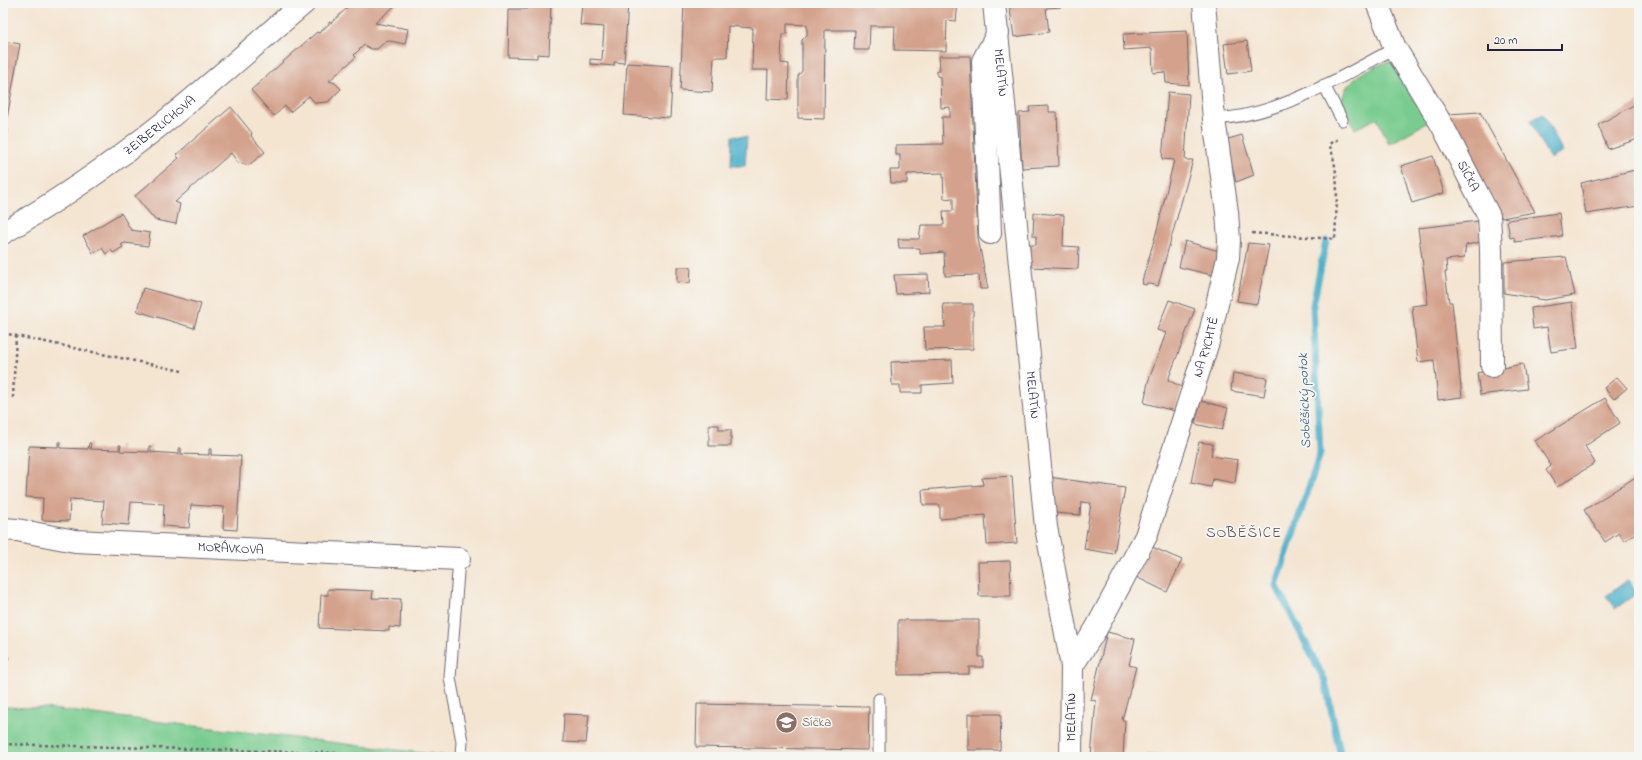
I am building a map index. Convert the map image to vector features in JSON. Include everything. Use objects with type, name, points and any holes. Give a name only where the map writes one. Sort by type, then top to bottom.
[{"type":"street","name":"ZEIBERLICHOVA","points":[[3,233],[77,187],[164,123],[304,3]]},
{"type":"street","name":"MELATÍN","points":[[994,3],[1046,527],[1072,666],[1071,757]]},
{"type":"street","name":"NA RYCHTĚ","points":[[1072,666],[1096,629],[1146,536],[1208,342],[1228,258],[1229,240],[1227,212],[1214,119],[1204,3]]},
{"type":"street","name":"SÍČKA","points":[[1378,3],[1395,48],[1442,125],[1489,216],[1491,250],[1492,366]]},
{"type":"street","name":"MELATÍN","points":[[990,233],[983,61],[998,33]]},
{"type":"street","name":"MORÁVKOVA","points":[[3,529],[17,530],[75,541],[459,559]]},
{"type":"lane","points":[[1214,119],[1246,115],[1287,101],[1324,85],[1395,48]]},
{"type":"lane","points":[[1324,85],[1342,120]]},
{"type":"lane","points":[[459,559],[450,678],[462,741],[461,757]]},
{"type":"lane","points":[[879,699],[880,757]]},
{"type":"path","points":[[1227,212],[1241,213],[1246,232],[1335,239],[1336,177],[1334,154],[1330,144],[1336,140]]},
{"type":"path","points":[[3,333],[182,371]]},
{"type":"path","points":[[13,398],[16,336]]},
{"type":"path","points":[[3,653],[8,658],[3,662]]},
{"type":"path","points":[[3,744],[336,753],[360,757]]},
{"type":"green space","points":[[1391,62],[1428,122],[1389,144],[1377,118],[1355,129],[1342,102],[1346,89],[1350,83],[1373,67]]},
{"type":"green space","points":[[3,707],[43,708],[456,757],[3,757]]},
{"type":"water","points":[[1543,114],[1563,152],[1550,159],[1530,121]]},
{"type":"water","points":[[732,136],[747,137],[745,166],[731,166]]},
{"type":"water","points":[[1628,580],[1637,593],[1615,609],[1606,596]]},
{"type":"building","points":[[350,3],[398,3],[375,23],[408,29],[405,44],[390,41],[385,42],[377,49],[371,49],[364,45],[354,55],[356,57],[329,81],[335,83],[341,89],[328,102],[315,103],[309,96],[290,112],[285,106],[274,116],[251,90],[317,32],[319,33],[329,24],[329,22],[331,23],[347,8]]},
{"type":"building","points":[[529,3],[551,3],[549,55],[537,54],[537,58],[508,57],[509,9],[528,9]]},
{"type":"building","points":[[582,3],[628,3],[624,63],[614,62],[614,66],[590,64],[590,59],[602,60],[604,27],[580,25]]},
{"type":"building","points":[[684,3],[958,3],[956,21],[947,20],[946,51],[894,50],[895,26],[870,26],[869,50],[854,50],[855,30],[825,30],[824,119],[798,118],[798,76],[802,71],[802,40],[807,35],[807,25],[787,24],[787,34],[782,34],[781,63],[789,64],[788,100],[767,99],[768,70],[752,70],[753,28],[728,26],[727,57],[714,57],[712,92],[680,90]]},
{"type":"building","points":[[1009,3],[1061,3],[1061,7],[1046,8],[1049,32],[1014,37]]},
{"type":"building","points":[[1187,31],[1189,85],[1166,83],[1165,72],[1153,73],[1152,48],[1124,50],[1123,34]]},
{"type":"building","points":[[3,41],[20,44],[5,130],[8,130],[5,146],[3,146]]},
{"type":"building","points":[[1247,41],[1251,71],[1228,74],[1224,44]]},
{"type":"building","points":[[939,56],[970,56],[978,238],[988,289],[980,289],[979,275],[945,276],[944,252],[920,254],[920,248],[899,248],[898,239],[919,239],[921,225],[944,225],[943,211],[953,211],[953,198],[944,199],[943,173],[907,174],[907,183],[891,183],[890,170],[900,170],[900,155],[896,155],[896,145],[943,144],[942,117],[950,117],[950,107],[941,108],[940,77],[937,76],[937,71],[940,71]]},
{"type":"building","points":[[627,63],[673,66],[670,118],[624,115]]},
{"type":"building","points":[[1168,92],[1189,94],[1185,160],[1193,160],[1158,286],[1147,283],[1146,285],[1142,284],[1142,281],[1157,230],[1174,160],[1162,159]]},
{"type":"building","points":[[1639,102],[1639,141],[1638,139],[1608,149],[1598,125]]},
{"type":"building","points":[[1049,106],[1049,112],[1057,112],[1059,166],[1022,168],[1019,113],[1030,112],[1029,107]]},
{"type":"building","points":[[231,107],[252,133],[251,136],[265,152],[249,165],[238,163],[231,153],[175,202],[180,204],[176,224],[155,220],[135,196],[179,158],[176,155]]},
{"type":"building","points":[[1480,112],[1535,212],[1502,218],[1448,114]]},
{"type":"building","points":[[1242,135],[1254,175],[1236,182],[1225,140]]},
{"type":"building","points":[[1433,156],[1444,193],[1412,203],[1401,166]]},
{"type":"building","points":[[1639,169],[1639,206],[1586,214],[1581,183]]},
{"type":"building","points":[[121,213],[131,230],[150,233],[148,246],[125,243],[121,245],[123,247],[113,253],[111,250],[106,254],[102,248],[93,253],[83,236]]},
{"type":"building","points":[[1034,213],[1064,215],[1063,246],[1079,247],[1078,269],[1029,267],[1030,245],[1036,245],[1036,236],[1033,236]]},
{"type":"building","points":[[1559,213],[1562,236],[1515,242],[1514,237],[1510,238],[1507,220]]},
{"type":"building","points":[[1478,221],[1481,242],[1466,245],[1464,258],[1446,260],[1447,272],[1445,272],[1449,302],[1452,302],[1462,397],[1438,400],[1434,360],[1418,362],[1412,306],[1428,304],[1418,228]]},
{"type":"building","points":[[1185,241],[1222,252],[1216,276],[1179,267]]},
{"type":"building","points":[[1248,243],[1269,245],[1257,304],[1237,301]]},
{"type":"building","points":[[1566,257],[1575,295],[1545,300],[1504,293],[1504,262]]},
{"type":"building","points":[[677,267],[691,267],[690,283],[677,282]]},
{"type":"building","points":[[928,274],[929,292],[896,294],[894,275]]},
{"type":"building","points":[[143,288],[201,304],[194,328],[137,311]]},
{"type":"building","points":[[1169,300],[1195,309],[1168,380],[1182,387],[1175,411],[1144,403],[1148,382],[1166,333],[1157,330]]},
{"type":"building","points":[[1572,302],[1578,348],[1551,352],[1547,327],[1533,329],[1531,308]]},
{"type":"building","points":[[943,304],[973,304],[973,349],[925,350],[924,327],[945,327]]},
{"type":"building","points":[[952,360],[953,383],[922,385],[922,393],[900,393],[900,385],[892,385],[891,362]]},
{"type":"building","points":[[1523,364],[1527,389],[1480,395],[1477,373]]},
{"type":"building","points":[[1233,373],[1267,378],[1264,396],[1231,391]]},
{"type":"building","points":[[1617,377],[1627,388],[1614,399],[1604,388]]},
{"type":"building","points":[[1605,398],[1620,423],[1585,446],[1595,463],[1557,487],[1546,470],[1551,466],[1535,441]]},
{"type":"building","points":[[1201,401],[1228,408],[1222,430],[1195,424]]},
{"type":"building","points":[[709,425],[719,425],[719,430],[731,430],[731,446],[709,446]]},
{"type":"building","points":[[58,442],[61,442],[60,448],[88,449],[89,443],[91,443],[90,449],[119,450],[119,445],[121,445],[120,451],[149,452],[149,446],[151,446],[151,452],[179,454],[179,448],[181,448],[181,454],[209,455],[209,449],[211,449],[211,455],[241,456],[237,530],[223,529],[224,507],[191,505],[189,528],[163,526],[164,504],[131,502],[129,525],[102,523],[104,501],[70,499],[69,521],[42,520],[43,498],[26,497],[29,446],[58,447]]},
{"type":"building","points":[[1199,442],[1213,444],[1211,456],[1238,460],[1235,483],[1213,479],[1211,487],[1191,483]]},
{"type":"building","points":[[1012,476],[1017,543],[987,545],[985,515],[940,519],[940,505],[923,505],[922,490],[983,485],[982,478]]},
{"type":"building","points":[[1049,477],[1125,488],[1114,554],[1084,549],[1091,503],[1081,502],[1080,515],[1054,513]]},
{"type":"building","points":[[1634,478],[1639,486],[1639,532],[1624,541],[1619,533],[1605,542],[1584,510]]},
{"type":"building","points":[[1150,546],[1182,560],[1167,592],[1136,577]]},
{"type":"building","points":[[1010,561],[1011,596],[979,596],[978,562]]},
{"type":"building","points":[[328,589],[373,591],[372,598],[401,599],[400,628],[389,627],[389,631],[319,628],[321,595],[328,595]]},
{"type":"building","points":[[898,620],[979,620],[979,657],[983,657],[983,667],[969,667],[969,674],[898,675]]},
{"type":"building","points":[[1107,632],[1135,639],[1129,665],[1136,667],[1122,720],[1125,720],[1123,757],[1091,757],[1096,701],[1091,700]]},
{"type":"building","points":[[697,704],[869,707],[868,750],[696,747]]},
{"type":"building","points":[[564,714],[589,715],[586,743],[563,742]]},
{"type":"building","points":[[968,714],[1001,714],[1000,750],[968,750]]},
{"type":"building","points":[[1168,754],[1168,757],[1146,757],[1146,755]]},
{"type":"waterway","name":"Soběšický potok","points":[[1326,241],[1313,305],[1320,454],[1276,585],[1325,681],[1341,757]]},
{"type":"place","name":"Síčka","points":[[787,722]]},
{"type":"district","name":"SOBĚŠICE","points":[[1244,533]]}]
